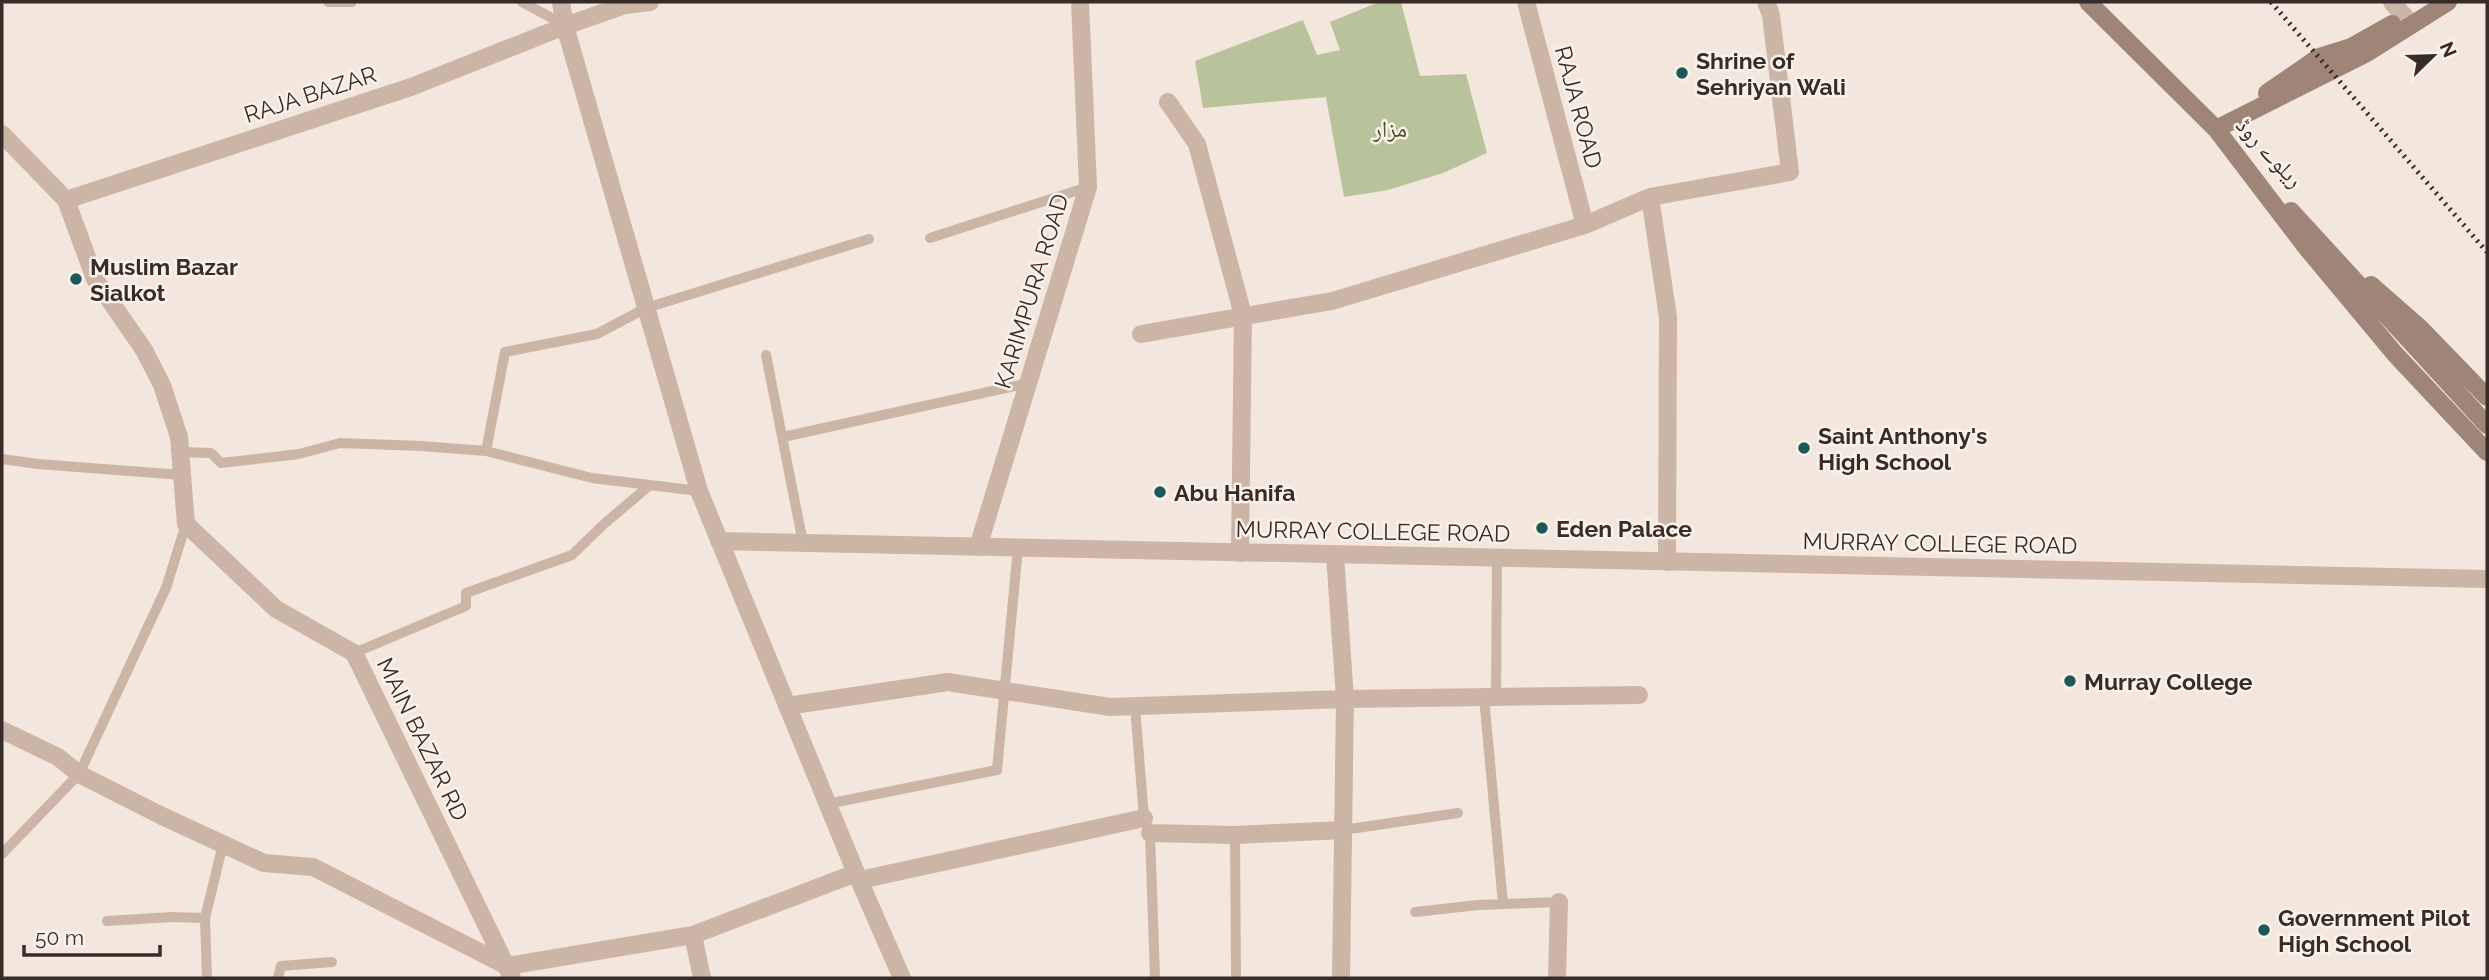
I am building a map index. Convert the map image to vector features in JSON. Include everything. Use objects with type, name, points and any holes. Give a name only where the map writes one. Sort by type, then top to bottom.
[{"type":"main road","name":"ریلوے روڈ","points":[[2090,2],[2216,129],[2487,425]]},
{"type":"main road","points":[[2216,129],[2319,57],[2351,47],[2428,2]]},
{"type":"main road","points":[[2216,129],[2367,53],[2448,2]]},
{"type":"main road","points":[[2216,129],[2306,247],[2395,354],[2487,452]]},
{"type":"main road","points":[[2311,232],[2420,328],[2487,397]]},
{"type":"street","points":[[561,2],[565,26],[699,491],[827,804],[902,978]]},
{"type":"street","name":"RAJA BAZAR","points":[[66,200],[411,87],[625,5],[650,2]]},
{"type":"street","name":"KARIMPURA ROAD","points":[[978,547],[1088,187],[1080,2]]},
{"type":"street","name":"RAJA ROAD","points":[[1526,2],[1585,225]]},
{"type":"street","points":[[1141,334],[1332,301],[1585,225],[1650,197],[1790,172],[1771,15],[1766,2]]},
{"type":"street","points":[[2392,2],[2405,17]]},
{"type":"street","points":[[1168,102],[1197,144],[1243,315],[1240,553]]},
{"type":"street","points":[[2,134],[66,200],[95,279],[144,350],[162,385],[179,438],[186,524]]},
{"type":"street","points":[[1650,197],[1668,317],[1667,562]]},
{"type":"street","name":"MAIN BAZAR RD","points":[[186,524],[276,609],[354,653],[510,972]]},
{"type":"street","name":"MURRAY COLLEGE ROAD","points":[[719,541],[2487,579]]},
{"type":"street","points":[[1335,555],[1345,699],[1342,978]]},
{"type":"street","points":[[787,706],[948,682],[1110,707],[1345,699],[1639,695]]},
{"type":"street","points":[[2,730],[58,757],[79,774],[264,863],[313,867],[510,972],[692,935],[858,876],[1147,826],[1235,835],[1343,830]]},
{"type":"street","points":[[1557,978],[1559,902]]},
{"type":"street","points":[[692,935],[702,978]]},
{"type":"lane","points":[[328,2],[352,2]]},
{"type":"lane","points":[[522,2],[565,26]]},
{"type":"lane","points":[[930,238],[1088,187]]},
{"type":"lane","points":[[486,451],[505,352],[597,334],[646,308],[869,239]]},
{"type":"lane","points":[[766,355],[803,543]]},
{"type":"lane","points":[[783,437],[1030,383]]},
{"type":"lane","points":[[180,452],[211,453],[221,463],[299,454],[340,443],[486,451],[592,478],[699,491]]},
{"type":"lane","points":[[2,459],[182,475]]},
{"type":"lane","points":[[354,653],[466,606],[466,593],[572,555],[650,485]]},
{"type":"lane","points":[[2,854],[79,774],[166,588],[186,524]]},
{"type":"lane","points":[[827,804],[997,770],[1018,548]]},
{"type":"lane","points":[[1497,558],[1490,697],[1503,904]]},
{"type":"lane","points":[[1135,706],[1147,826],[1155,978]]},
{"type":"lane","points":[[1343,830],[1458,813]]},
{"type":"lane","points":[[1235,835],[1236,978]]},
{"type":"lane","points":[[207,978],[205,918],[223,844]]},
{"type":"lane","points":[[1415,912],[1559,902]]},
{"type":"lane","points":[[107,921],[205,918]]},
{"type":"lane","points":[[278,978],[281,966],[332,962]]},
{"type":"green space","name":"مزار","points":[[1379,2],[1401,2],[1420,76],[1466,74],[1487,153],[1443,173],[1388,190],[1344,197],[1326,97],[1203,108],[1195,61],[1303,20],[1317,55],[1340,50],[1330,22]]},
{"type":"railway","points":[[2271,2],[2487,252]]},
{"type":"place","name":"Shrine of Sehriyan Wali","points":[[1682,73]]},
{"type":"place","name":"Muslim Bazar Sialkot","points":[[76,279]]},
{"type":"place","name":"Saint Anthony's High School","points":[[1804,448]]},
{"type":"place","name":"Abu Hanifa","points":[[1160,492]]},
{"type":"place","name":"Eden Palace","points":[[1542,528]]},
{"type":"place","name":"Murray College","points":[[2070,681]]},
{"type":"place","name":"Government Pilot High School","points":[[2264,930]]}]
